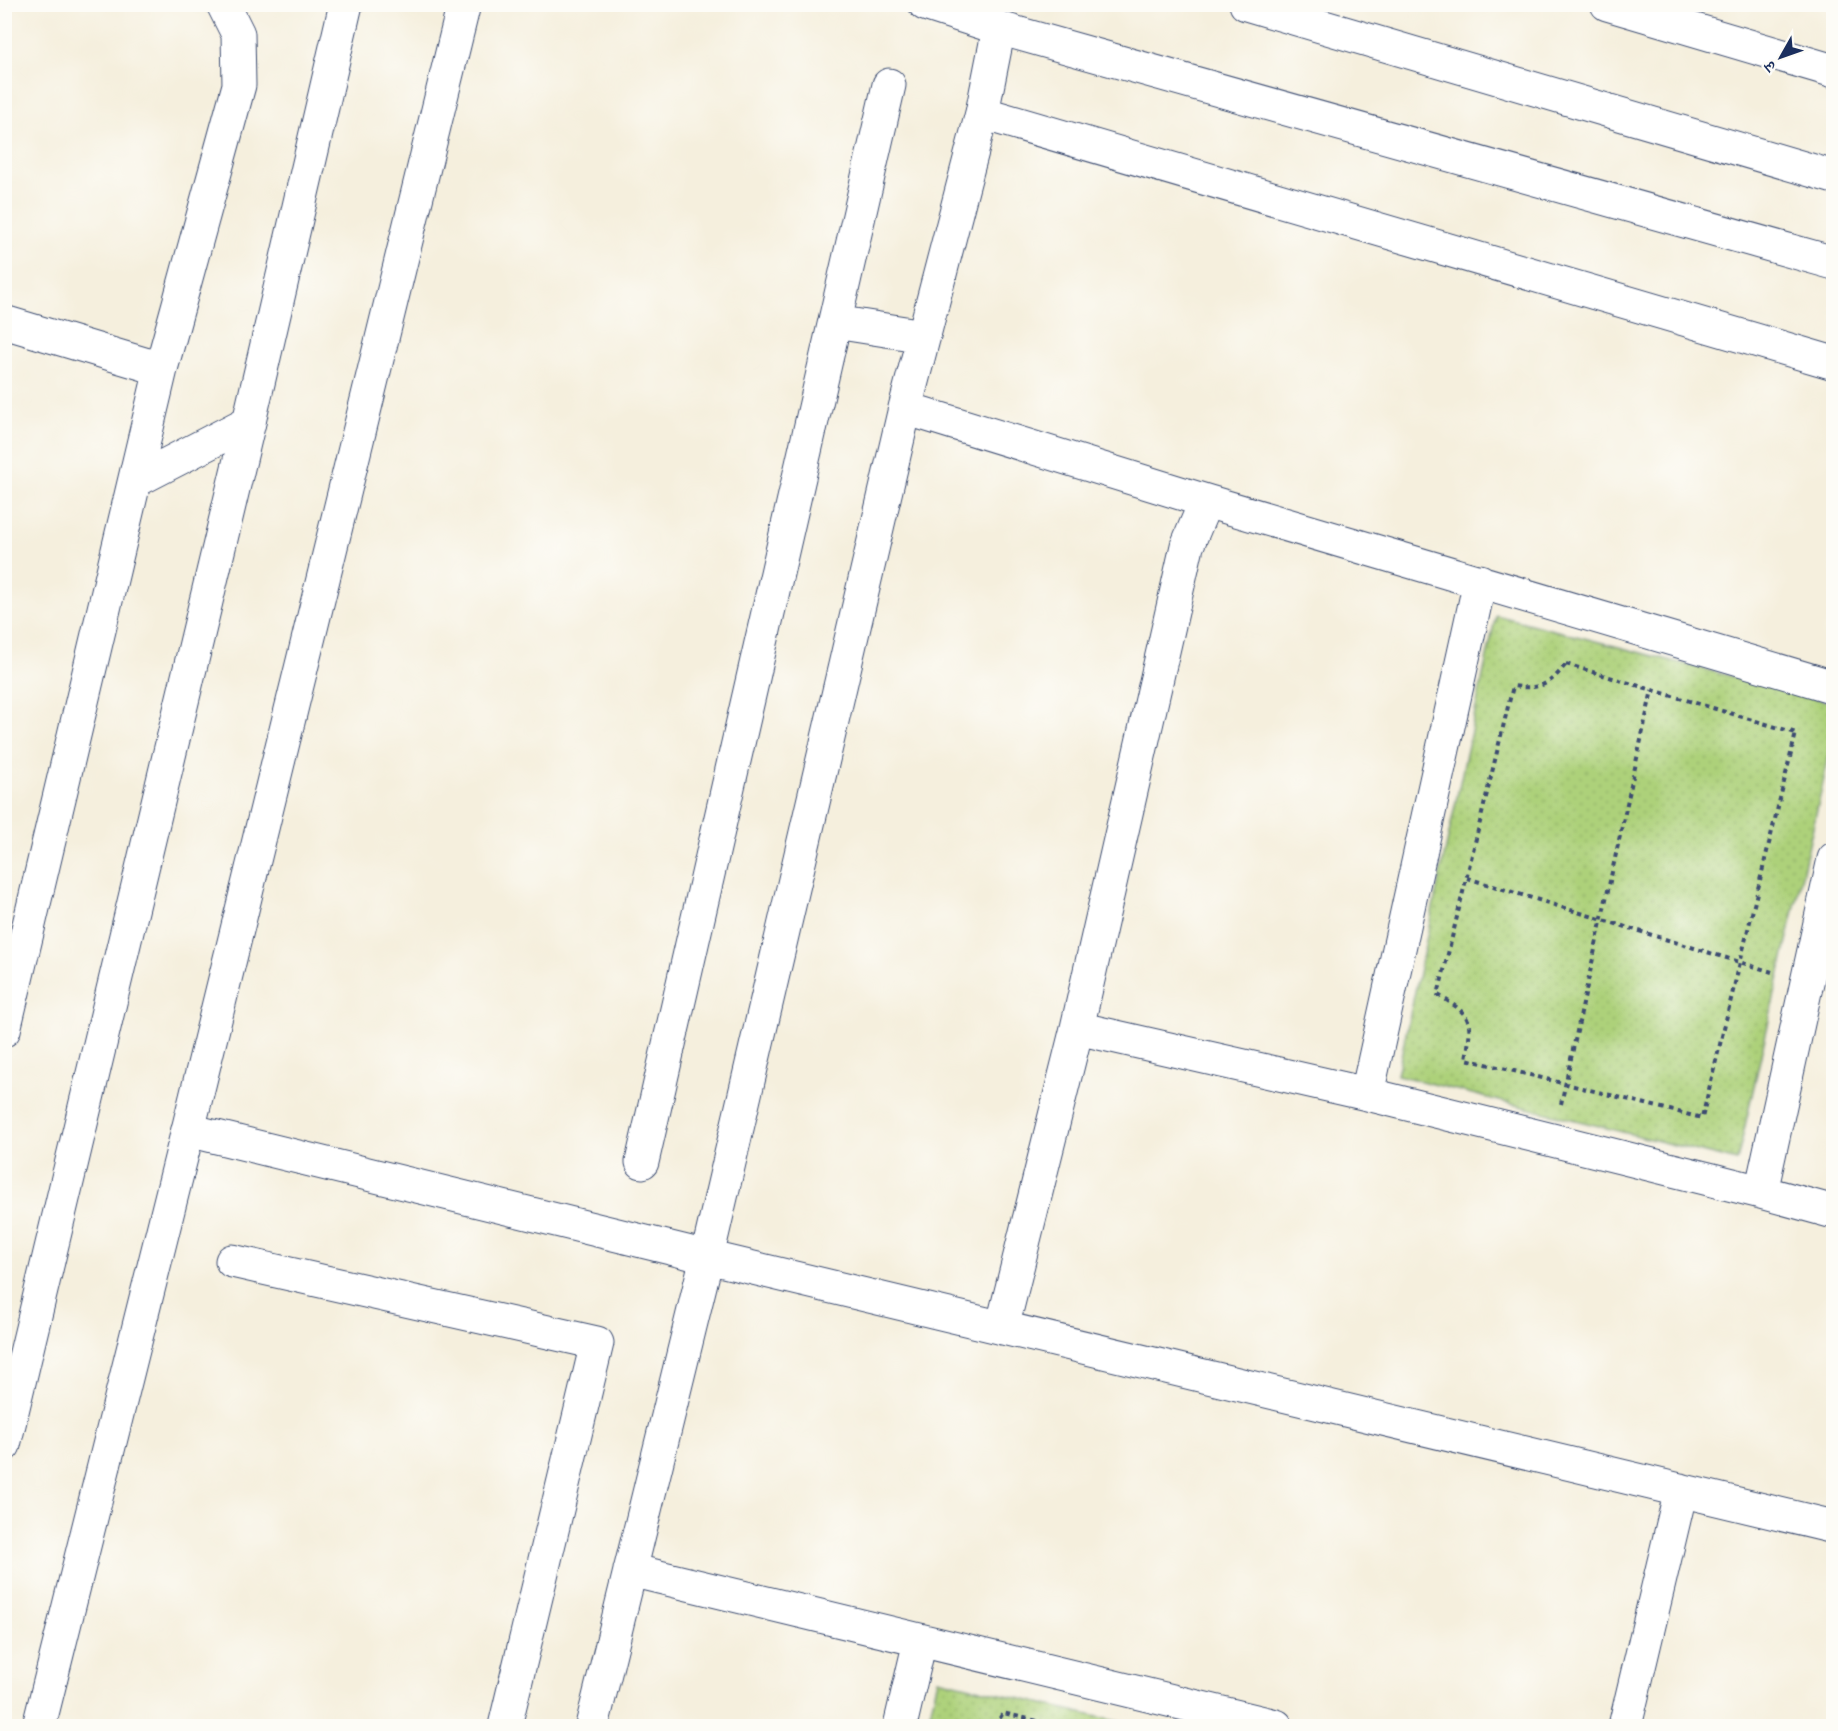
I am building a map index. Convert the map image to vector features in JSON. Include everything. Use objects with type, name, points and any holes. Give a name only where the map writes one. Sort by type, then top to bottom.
[{"type":"street","points":[[4,1030],[161,369],[239,85],[238,34],[224,4]]},
{"type":"street","points":[[4,1445],[249,422],[346,4]]},
{"type":"street","points":[[39,1726],[188,1131],[464,4]]},
{"type":"street","points":[[925,4],[999,28],[1833,263]]},
{"type":"street","points":[[1246,4],[1833,177]]},
{"type":"street","points":[[1607,4],[1833,71]]},
{"type":"street","points":[[592,1726],[707,1257],[905,408],[982,113],[999,28]]},
{"type":"street","points":[[642,1162],[889,85]]},
{"type":"street","points":[[982,113],[1833,363]]},
{"type":"street","points":[[4,321],[161,369]]},
{"type":"street","points":[[835,322],[924,336]]},
{"type":"street","points":[[905,408],[1206,501],[1833,687]]},
{"type":"street","points":[[135,481],[249,422]]},
{"type":"street","points":[[1002,1328],[1077,1028],[1187,546],[1206,501]]},
{"type":"street","points":[[1367,1094],[1480,581]]},
{"type":"street","points":[[1761,1192],[1833,859]]},
{"type":"street","points":[[1077,1028],[1367,1094],[1833,1212]]},
{"type":"street","points":[[188,1131],[1833,1527]]},
{"type":"street","points":[[232,1261],[597,1343],[505,1726]]},
{"type":"street","points":[[1626,1726],[1681,1490]]},
{"type":"street","points":[[630,1570],[1276,1726]]},
{"type":"street","points":[[900,1726],[920,1641]]},
{"type":"path","points":[[1566,664],[1652,690],[1796,733],[1702,1118],[1466,1059],[1471,1027],[1457,1006],[1438,995],[1513,686],[1531,688],[1545,684],[1556,678],[1566,664]]},
{"type":"path","points":[[1553,1140],[1652,690]]},
{"type":"path","points":[[1467,878],[1807,983]]},
{"type":"path","points":[[995,1726],[1003,1713],[1060,1726]]},
{"type":"green space","points":[[1496,615],[1833,703],[1833,739],[1737,1161],[1397,1075]]},
{"type":"green space","points":[[938,1679],[1136,1726],[927,1726]]}]
